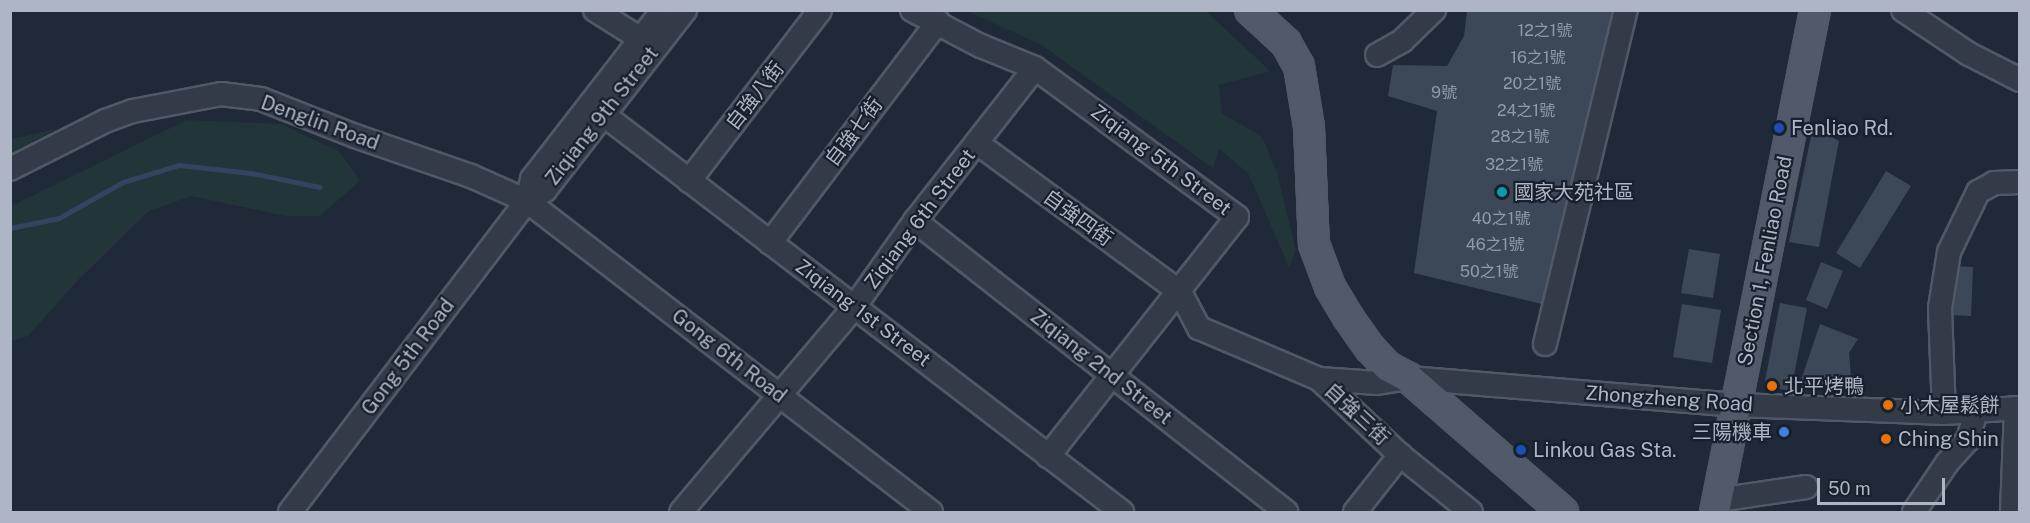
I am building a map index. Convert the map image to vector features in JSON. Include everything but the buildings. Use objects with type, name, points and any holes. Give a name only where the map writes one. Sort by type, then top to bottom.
[{"type":"main road","points":[[1250,10],[1286,43],[1299,66],[1309,127],[1314,244],[1330,287],[1370,348],[1388,367],[1409,378],[1563,513]]},
{"type":"main road","name":"Section 1, Fenliao Road","points":[[1717,506],[1815,10]]},
{"type":"street","points":[[595,10],[648,43]]},
{"type":"street","name":"Ziqiang 9th Street","points":[[527,201],[545,190],[604,115],[648,43],[663,10]]},
{"type":"street","name":"Ziqiang 9th Street","points":[[527,201],[532,179],[648,43],[685,10]]},
{"type":"street","name":"自強八街","points":[[689,180],[820,10]]},
{"type":"street","name":"Ziqiang 5th Street","points":[[912,10],[981,46],[1035,68],[1237,217],[1180,292],[1048,456]]},
{"type":"street","points":[[1377,55],[1402,41],[1434,10]]},
{"type":"street","points":[[1545,344],[1626,10]]},
{"type":"street","points":[[1904,10],[1970,54],[2019,80]]},
{"type":"street","name":"自強七街","points":[[770,243],[938,22]]},
{"type":"street","name":"Ziqiang 6th Street","points":[[681,513],[778,394],[855,306],[915,221],[1035,68]]},
{"type":"street","name":"Denglin Road","points":[[10,169],[105,121],[133,111],[221,94],[261,99],[354,136],[471,176],[527,201]]},
{"type":"street","name":"Ziqiang 1st Street","points":[[604,115],[1122,513]]},
{"type":"street","name":"自強四街","points":[[977,143],[1180,292]]},
{"type":"street","points":[[1944,413],[1940,308],[1949,252],[1978,192],[1995,183],[2019,182]]},
{"type":"street","name":"Gong 6th Road","points":[[527,201],[931,513]]},
{"type":"street","name":"Gong 5th Road","points":[[290,513],[527,201]]},
{"type":"street","name":"Ziqiang 2nd Street","points":[[915,221],[1286,513]]},
{"type":"street","name":"自強三街","points":[[1180,292],[1199,328],[1319,379],[1400,455],[1471,513]]},
{"type":"street","name":"Zhongzheng Road","points":[[1319,379],[1377,383],[1409,378],[1737,405],[1944,413],[2018,408]]},
{"type":"street","points":[[2012,513],[2018,408]]},
{"type":"street","points":[[1914,513],[1947,463],[1968,440],[1976,410]]},
{"type":"street","points":[[1355,513],[1400,455]]},
{"type":"street","points":[[1717,506],[1806,487]]},
{"type":"green space","points":[[967,11],[1206,11],[1270,71],[1219,85],[1222,113],[1262,137],[1277,172],[1296,251],[1289,267],[1248,173],[1219,149],[1213,168],[1040,44]]},
{"type":"green space","points":[[187,120],[281,124],[340,152],[360,181],[320,216],[286,216],[191,196],[149,211],[78,280],[28,336],[11,341],[11,206]]},
{"type":"green space","points":[[57,129],[11,153],[11,139]]},
{"type":"waterway","points":[[10,228],[59,218],[123,182],[179,165],[251,173],[320,187]]},
{"type":"place","name":"Fenliao Rd.","points":[[1779,128]]},
{"type":"place","name":"國家大苑社區","points":[[1502,192]]},
{"type":"place","name":"北平烤鴨","points":[[1772,386]]},
{"type":"place","name":"小木屋鬆餅","points":[[1888,405]]},
{"type":"place","name":"三陽機車","points":[[1784,432]]},
{"type":"place","name":"Ching Shin","points":[[1886,439]]},
{"type":"place","name":"Linkou Gas Sta.","points":[[1521,450]]}]
